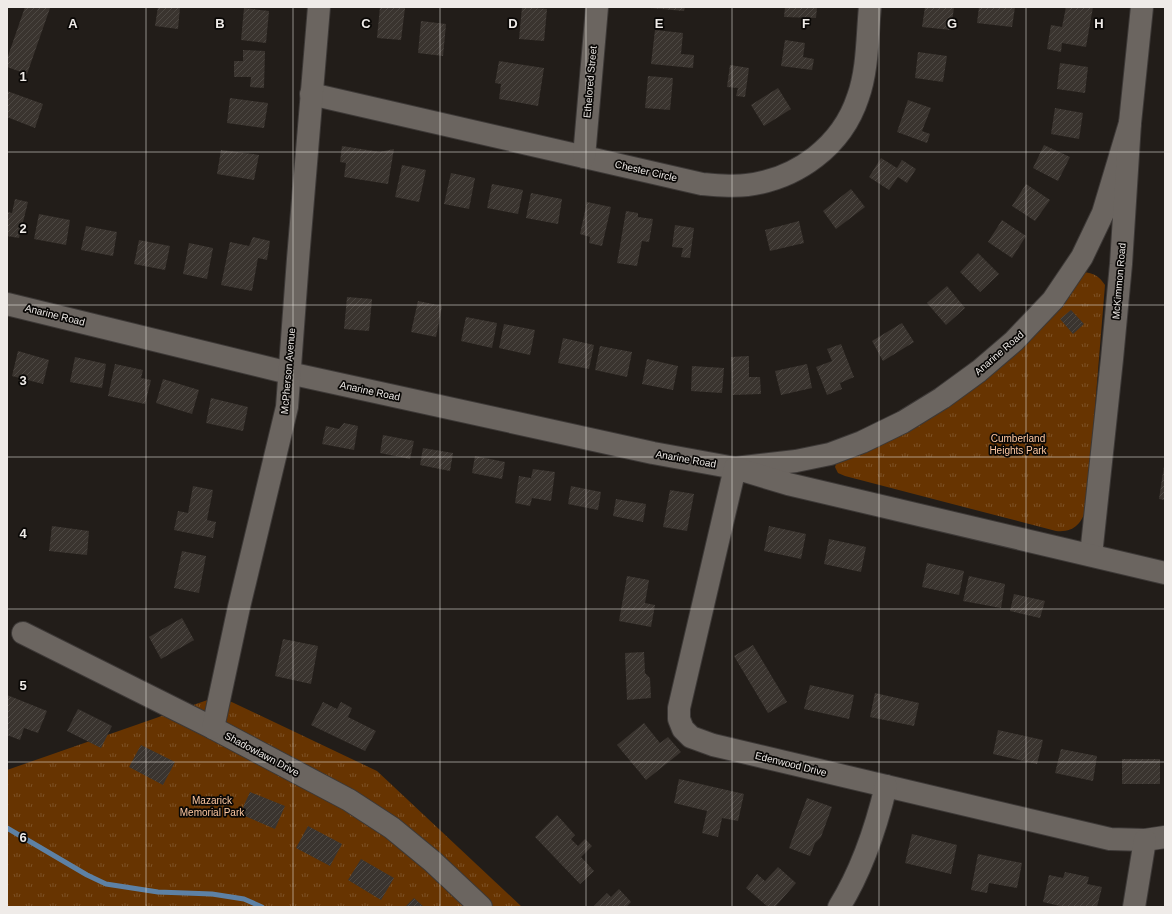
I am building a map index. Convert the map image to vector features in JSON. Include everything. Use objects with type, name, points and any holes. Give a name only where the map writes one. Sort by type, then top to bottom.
[{"type":"street","name":"McPherson Avenue","points":[[213,728],[239,607],[287,407],[319,7]]},
{"type":"street","name":"Ethelored Street","points":[[584,157],[597,7]]},
{"type":"street","name":"Chester Circle","points":[[311,94],[702,184],[724,186],[747,185],[770,180],[791,172],[811,161],[836,137],[849,119],[858,98],[864,75],[870,7]]},
{"type":"street","name":"McKimmon Road","points":[[1091,555],[1114,335],[1130,123],[1142,7]]},
{"type":"street","name":"Anarine Road","points":[[735,468],[796,461],[830,454],[862,442],[903,422],[942,398],[980,371],[1014,341],[1053,300],[1082,257],[1103,212],[1130,123]]},
{"type":"street","name":"Anarine Road","points":[[7,304],[289,373],[653,453],[735,468],[788,484],[1165,573]]},
{"type":"street","name":"Edenwood Drive","points":[[735,468],[679,708],[679,719],[684,729],[692,737],[713,745],[1110,839],[1155,839]]},
{"type":"street","name":"Shadowlawn Drive","points":[[23,633],[213,728],[349,800],[392,828],[432,861],[481,907]]},
{"type":"street","points":[[839,907],[856,875],[870,843],[886,786]]},
{"type":"street","points":[[1134,907],[1155,839]]},
{"type":"green space","name":"Cumberland Heights Park","points":[[1083,272],[1096,276],[1101,279],[1105,285],[1087,505],[1083,517],[1077,525],[1068,530],[1056,531],[838,473],[835,467],[838,458],[887,435]]},
{"type":"green space","name":"Mazarick Memorial Park","points":[[219,696],[377,771],[522,907],[7,907],[7,770]]},
{"type":"building","points":[[25,7],[50,8],[27,74],[7,67],[7,59]]},
{"type":"building","points":[[158,7],[180,7],[178,29],[155,26]]},
{"type":"building","points":[[380,7],[405,8],[401,40],[377,38]]},
{"type":"building","points":[[522,7],[547,9],[544,41],[519,39]]},
{"type":"building","points":[[650,7],[685,7],[684,11]]},
{"type":"building","points":[[785,7],[817,7],[816,18],[784,17]]},
{"type":"building","points":[[925,7],[954,7],[951,30],[922,27]]},
{"type":"building","points":[[979,7],[1015,7],[1012,27],[977,23]]},
{"type":"building","points":[[1066,7],[1093,7],[1086,47],[1062,43],[1061,52],[1047,49],[1051,25],[1062,27]]},
{"type":"building","points":[[244,8],[269,11],[266,43],[241,40]]},
{"type":"building","points":[[421,21],[446,24],[443,56],[418,53]]},
{"type":"building","points":[[655,30],[683,33],[681,54],[694,55],[693,68],[651,64]]},
{"type":"building","points":[[785,40],[805,43],[803,57],[814,59],[812,70],[781,66]]},
{"type":"building","points":[[243,50],[265,51],[264,88],[250,87],[251,77],[234,77],[234,61],[243,61]]},
{"type":"building","points":[[918,52],[947,56],[943,82],[915,78]]},
{"type":"building","points":[[499,61],[544,68],[538,106],[499,99],[501,84],[495,83]]},
{"type":"building","points":[[1060,63],[1088,67],[1085,93],[1057,89]]},
{"type":"building","points":[[730,65],[749,68],[745,97],[736,96],[738,88],[727,87]]},
{"type":"building","points":[[648,76],[673,78],[670,110],[645,108]]},
{"type":"building","points":[[778,88],[791,109],[764,126],[751,105]]},
{"type":"building","points":[[7,91],[43,104],[35,128],[7,117]]},
{"type":"building","points":[[230,98],[268,103],[264,128],[227,123]]},
{"type":"building","points":[[908,100],[931,108],[922,131],[930,134],[927,143],[897,132]]},
{"type":"building","points":[[1055,108],[1083,113],[1079,139],[1051,134]]},
{"type":"building","points":[[1044,145],[1070,157],[1058,181],[1033,168]]},
{"type":"building","points":[[342,146],[380,152],[394,149],[388,184],[344,177],[346,163],[340,162]]},
{"type":"building","points":[[221,150],[259,155],[254,180],[217,174]]},
{"type":"building","points":[[881,158],[897,168],[902,160],[916,169],[907,183],[898,177],[889,190],[869,177]]},
{"type":"building","points":[[402,165],[426,170],[419,202],[395,197]]},
{"type":"building","points":[[451,173],[475,178],[469,209],[444,204]]},
{"type":"building","points":[[492,184],[523,190],[518,214],[487,208]]},
{"type":"building","points":[[1026,184],[1050,200],[1035,221],[1012,206]]},
{"type":"building","points":[[851,189],[865,207],[836,229],[823,211]]},
{"type":"building","points":[[531,193],[562,199],[558,224],[526,218]]},
{"type":"building","points":[[15,199],[28,202],[19,238],[7,236],[7,212],[12,213]]},
{"type":"building","points":[[587,202],[611,207],[602,246],[589,243],[590,237],[580,234]]},
{"type":"building","points":[[626,211],[638,213],[638,217],[653,219],[649,242],[642,241],[637,266],[617,263]]},
{"type":"building","points":[[39,214],[70,220],[66,245],[34,239]]},
{"type":"building","points":[[1002,220],[1026,236],[1012,258],[988,242]]},
{"type":"building","points":[[799,221],[804,243],[770,251],[765,230]]},
{"type":"building","points":[[675,225],[694,228],[690,258],[681,257],[683,248],[672,247]]},
{"type":"building","points":[[86,226],[117,232],[113,256],[81,250]]},
{"type":"building","points":[[253,237],[270,241],[267,260],[258,258],[252,291],[221,285],[230,242],[249,246]]},
{"type":"building","points":[[139,240],[170,246],[165,270],[134,264]]},
{"type":"building","points":[[189,243],[213,248],[207,279],[183,274]]},
{"type":"building","points":[[978,253],[999,274],[980,292],[960,272]]},
{"type":"building","points":[[947,286],[965,308],[946,325],[927,303]]},
{"type":"building","points":[[347,297],[372,299],[369,331],[344,329]]},
{"type":"building","points":[[418,301],[442,306],[436,337],[411,332]]},
{"type":"building","points":[[1071,310],[1084,324],[1073,334],[1060,319]]},
{"type":"building","points":[[466,317],[497,323],[492,348],[461,341]]},
{"type":"building","points":[[902,323],[914,342],[883,361],[872,341]]},
{"type":"building","points":[[504,324],[535,330],[530,355],[499,348]]},
{"type":"building","points":[[563,338],[594,345],[589,369],[558,363]]},
{"type":"building","points":[[841,344],[854,377],[840,383],[842,389],[827,395],[816,367],[832,361],[827,349]]},
{"type":"building","points":[[600,346],[632,352],[627,377],[595,370]]},
{"type":"building","points":[[18,351],[49,360],[43,384],[12,376]]},
{"type":"building","points":[[749,356],[749,377],[760,377],[761,394],[733,395],[731,357]]},
{"type":"building","points":[[75,357],[106,364],[102,388],[70,382]]},
{"type":"building","points":[[647,359],[678,366],[673,390],[642,384]]},
{"type":"building","points":[[115,364],[143,370],[141,378],[151,380],[145,404],[108,396]]},
{"type":"building","points":[[807,364],[812,388],[781,395],[775,371]]},
{"type":"building","points":[[692,366],[724,368],[722,393],[691,391]]},
{"type":"building","points":[[163,379],[199,390],[192,414],[156,403]]},
{"type":"building","points":[[211,398],[248,407],[243,431],[206,423]]},
{"type":"building","points":[[344,423],[358,426],[354,450],[322,444],[326,426],[339,429]]},
{"type":"building","points":[[383,435],[414,441],[410,459],[380,453]]},
{"type":"building","points":[[423,448],[453,453],[450,471],[420,465]]},
{"type":"building","points":[[475,456],[505,462],[502,479],[472,473]]},
{"type":"building","points":[[1165,466],[1165,500],[1159,499]]},
{"type":"building","points":[[533,469],[555,472],[551,501],[532,498],[530,506],[515,503],[519,476],[531,478]]},
{"type":"building","points":[[193,486],[213,490],[207,520],[216,522],[213,538],[174,530],[178,511],[188,513]]},
{"type":"building","points":[[571,486],[601,492],[598,510],[568,504]]},
{"type":"building","points":[[670,490],[694,494],[687,531],[663,527]]},
{"type":"building","points":[[616,499],[646,504],[643,522],[613,516]]},
{"type":"building","points":[[52,526],[89,531],[87,555],[49,551]]},
{"type":"building","points":[[769,526],[806,534],[801,559],[764,551]]},
{"type":"building","points":[[829,539],[866,547],[861,572],[824,564]]},
{"type":"building","points":[[182,551],[206,556],[199,593],[174,588]]},
{"type":"building","points":[[927,563],[964,571],[959,595],[922,587]]},
{"type":"building","points":[[627,576],[649,580],[645,603],[655,605],[651,627],[619,621]]},
{"type":"building","points":[[969,576],[1005,584],[1001,608],[963,601]]},
{"type":"building","points":[[1014,594],[1045,601],[1040,618],[1010,611]]},
{"type":"building","points":[[182,618],[194,640],[161,659],[149,637]]},
{"type":"building","points":[[283,639],[318,646],[311,684],[275,676]]},
{"type":"building","points":[[753,645],[787,702],[768,713],[734,656]]},
{"type":"building","points":[[644,652],[645,673],[650,678],[651,698],[627,700],[625,653]]},
{"type":"building","points":[[810,685],[854,695],[849,719],[804,709]]},
{"type":"building","points":[[875,693],[919,703],[914,726],[870,717]]},
{"type":"building","points":[[7,695],[47,711],[38,733],[24,728],[20,740],[7,735]]},
{"type":"building","points":[[323,702],[337,709],[341,702],[352,708],[348,717],[376,731],[365,751],[311,725]]},
{"type":"building","points":[[78,709],[112,726],[101,748],[67,731]]},
{"type":"building","points":[[644,723],[660,743],[668,737],[681,752],[646,780],[617,745]]},
{"type":"building","points":[[998,730],[1043,740],[1037,764],[993,754]]},
{"type":"building","points":[[141,745],[175,762],[163,785],[129,767]]},
{"type":"building","points":[[1061,749],[1097,756],[1093,781],[1055,773]]},
{"type":"building","points":[[1122,759],[1160,759],[1160,784],[1122,784]]},
{"type":"building","points":[[679,779],[744,794],[738,821],[722,818],[718,837],[702,833],[707,811],[674,803]]},
{"type":"building","points":[[250,792],[285,806],[275,829],[240,814]]},
{"type":"building","points":[[807,798],[832,807],[821,837],[815,843],[810,856],[789,848]]},
{"type":"building","points":[[557,815],[575,835],[571,839],[578,846],[585,839],[592,846],[581,857],[594,871],[580,884],[535,837]]},
{"type":"building","points":[[308,826],[342,844],[330,866],[296,848]]},
{"type":"building","points":[[912,834],[957,845],[951,874],[905,863]]},
{"type":"building","points":[[978,854],[1022,863],[1017,888],[989,883],[987,893],[971,890]]},
{"type":"building","points":[[361,859],[394,878],[381,900],[348,880]]},
{"type":"building","points":[[778,867],[796,883],[775,907],[768,907],[746,888],[757,874],[765,881]]},
{"type":"building","points":[[1065,872],[1089,877],[1087,884],[1102,887],[1097,907],[1064,907],[1043,902],[1049,875],[1063,878]]},
{"type":"building","points":[[619,889],[631,902],[626,907],[593,907],[607,893],[611,897]]},
{"type":"building","points":[[414,898],[424,907],[405,907]]},
{"type":"waterway","points":[[7,828],[87,875],[106,884],[158,892],[212,894],[244,899],[262,907]]}]
